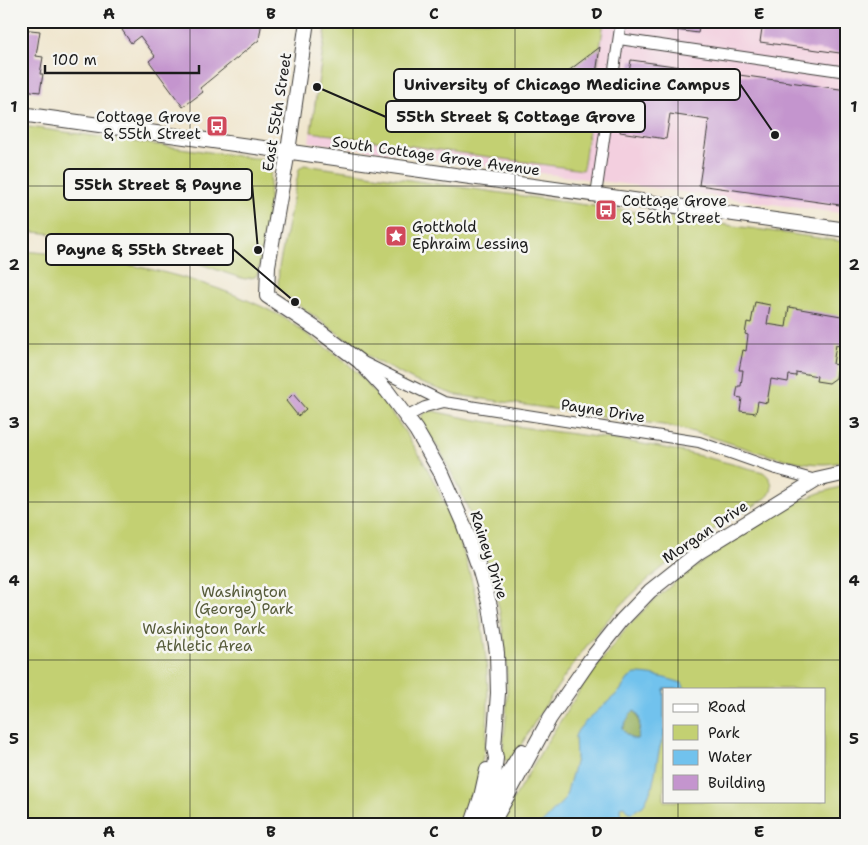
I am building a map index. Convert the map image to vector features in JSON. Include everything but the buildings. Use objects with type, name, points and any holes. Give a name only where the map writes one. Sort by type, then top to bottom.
[{"type":"street","name":"East 55th Street","points":[[267,296],[268,266],[288,152],[307,21]]},
{"type":"street","points":[[596,195],[621,21]]},
{"type":"street","points":[[618,39],[847,72]]},
{"type":"street","name":"South Cottage Grove Avenue","points":[[21,114],[847,230]]},
{"type":"street","name":"Payne Drive","points":[[267,296],[318,330],[358,361],[387,391]]},
{"type":"street","name":"Payne Drive","points":[[358,361],[444,402],[699,442],[776,469],[816,480],[847,473]]},
{"type":"street","name":"Rainey Drive","points":[[387,391],[416,430],[441,473],[463,523],[490,606],[497,653],[498,693],[494,748],[496,758],[491,801]]},
{"type":"street","points":[[406,416],[425,407],[444,402]]},
{"type":"street","name":"Morgan Drive","points":[[492,824],[550,718],[622,620],[650,591],[699,552],[816,480]]},
{"type":"street","name":"Morgan Drive","points":[[478,824],[530,739],[550,718]]},
{"type":"street","name":"Rainey Drive","points":[[472,824],[481,797],[488,763],[494,748]]},
{"type":"street","points":[[484,824],[491,801]]},
{"type":"shaded area","points":[[326,21],[847,21],[847,214],[309,142]]},
{"type":"green space","points":[[327,21],[604,21],[583,170],[311,132]]},
{"type":"green space","points":[[21,126],[267,160],[271,166],[269,200],[258,273],[255,277],[245,279],[185,258],[157,251],[79,237],[21,231]]},
{"type":"green space","points":[[304,165],[847,242],[847,460],[816,464],[797,461],[663,425],[456,395],[415,381],[376,361],[285,295],[278,287],[279,267],[299,169]]},
{"type":"green space","name":"Washington (George) Park","points":[[21,251],[120,263],[185,278],[247,300],[277,314],[343,360],[361,376],[382,401],[407,435],[449,513],[464,555],[476,598],[484,641],[488,685],[487,728],[467,824],[21,824]]},
{"type":"green space","points":[[433,411],[458,417],[669,449],[763,472],[771,482],[771,492],[766,498],[692,545],[655,574],[619,608],[573,664],[511,761],[504,760],[503,756],[507,676],[499,608],[488,564],[466,504],[441,452],[421,420],[425,413]]},
{"type":"green space","points":[[847,485],[847,824],[499,824],[545,745],[582,687],[626,628],[677,580],[734,540],[789,505],[819,493]]},
{"type":"green space","points":[[635,711],[639,721],[639,728],[637,739],[633,739],[622,729],[631,713]]},
{"type":"water","points":[[635,674],[665,678],[682,683],[684,688],[663,688],[663,738],[652,788],[643,806],[631,813],[624,806],[620,807],[621,822],[617,824],[541,824],[565,799],[576,759],[575,736],[578,730],[620,691],[628,679]],"holes":[[[635,711],[640,721],[637,739],[633,739],[622,729],[631,713]]]},
{"type":"place","name":"55th Street & Cottage Grove","points":[[317,87]]},
{"type":"place","name":"Cottage Grove & 55th Street","points":[[217,126]]},
{"type":"place","name":"University of Chicago Medicine Campus","points":[[775,135]]},
{"type":"place","name":"Cottage Grove & 56th Street","points":[[606,210]]},
{"type":"place","name":"Gotthold Ephraim Lessing","points":[[396,236]]},
{"type":"place","name":"55th Street & Payne","points":[[258,250]]},
{"type":"place","name":"Payne & 55th Street","points":[[295,302]]},
{"type":"park label","name":"Washington Park Athletic Area","points":[[204,638]]}]
